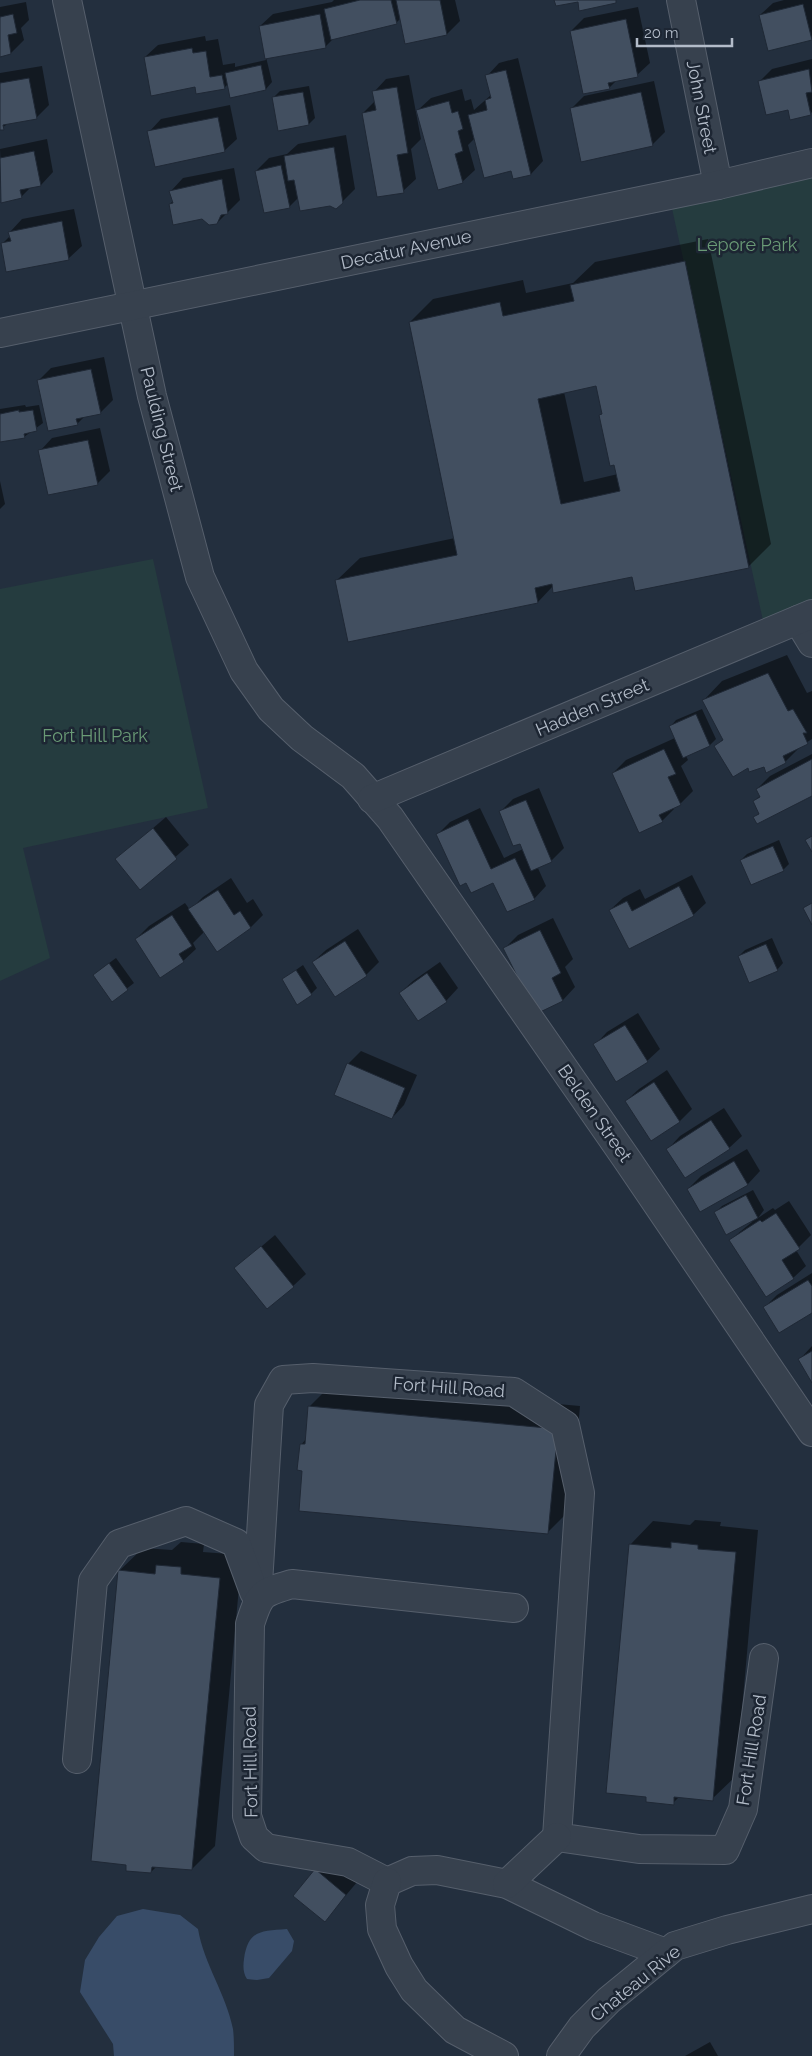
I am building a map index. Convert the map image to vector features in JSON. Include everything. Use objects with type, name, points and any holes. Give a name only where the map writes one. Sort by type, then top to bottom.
[{"type":"street","name":"Paulding Street","points":[[66,0],[152,396],[200,577],[244,671],[271,710],[302,738],[353,776],[372,799]]},
{"type":"street","name":"John Street","points":[[681,0],[718,185]]},
{"type":"street","name":"Decatur Avenue","points":[[0,333],[718,185],[812,163]]},
{"type":"street","name":"Hadden Street","points":[[372,799],[808,626]]},
{"type":"street","name":"Belden Street","points":[[372,799],[395,826],[626,1158],[812,1432]]},
{"type":"street","name":"Fort Hill Road","points":[[387,1882],[348,1862],[266,1848],[254,1837],[247,1816],[250,1624],[257,1600],[269,1405],[283,1380],[313,1378],[514,1392],[565,1425],[580,1493],[557,1837],[639,1849],[725,1850],[744,1809],[764,1658]]},
{"type":"street","points":[[77,1759],[93,1581],[119,1544],[186,1521],[236,1543],[257,1600],[270,1590],[292,1584],[514,1608]]},
{"type":"street","points":[[507,1884],[557,1837]]},
{"type":"street","points":[[504,2056],[456,2030],[414,1990],[399,1966],[382,1929],[380,1905],[387,1882],[412,1871],[437,1870],[507,1884],[593,1926],[666,1953]]},
{"type":"street","name":"Chateau Rive","points":[[561,2056],[582,2027],[609,2000],[675,1946],[727,1930],[812,1909]]},
{"type":"green space","name":"Lepore Park","points":[[812,163],[812,613],[766,634],[669,195]]},
{"type":"green space","name":"Fort Hill Park","points":[[153,559],[208,808],[23,848],[50,958],[0,981],[0,589]]},
{"type":"water","points":[[143,1909],[180,1915],[198,1929],[205,1954],[230,2016],[234,2039],[234,2056],[114,2056],[113,2044],[80,1992],[85,1960],[99,1937],[117,1916]]},
{"type":"water","points":[[287,1929],[294,1941],[292,1951],[269,1978],[247,1979],[244,1959],[246,1949],[253,1937],[270,1930]]},
{"type":"building","points":[[360,0],[391,0],[397,24],[331,40],[324,9]]},
{"type":"building","points":[[396,0],[440,0],[447,35],[405,44]]},
{"type":"building","points":[[554,0],[616,0],[616,3],[579,11],[578,2],[556,6]]},
{"type":"building","points":[[803,4],[812,40],[768,51],[759,15]]},
{"type":"building","points":[[13,14],[17,33],[8,35],[11,54],[0,57],[0,17]]},
{"type":"building","points":[[320,14],[326,48],[265,59],[259,26]]},
{"type":"building","points":[[626,19],[638,77],[608,83],[610,89],[583,94],[570,31]]},
{"type":"building","points":[[192,48],[193,53],[206,51],[210,77],[222,75],[225,89],[196,94],[195,87],[151,96],[144,57]]},
{"type":"building","points":[[261,65],[266,90],[230,98],[225,73]]},
{"type":"building","points":[[809,69],[812,92],[806,93],[811,115],[790,120],[788,110],[766,115],[758,81]]},
{"type":"building","points":[[506,70],[531,175],[513,179],[511,171],[484,178],[468,115],[487,110],[485,100],[491,98],[485,75]]},
{"type":"building","points":[[29,78],[37,119],[3,125],[4,130],[0,130],[0,83]]},
{"type":"building","points":[[397,87],[408,153],[397,155],[404,193],[377,197],[362,113],[376,110],[372,91]]},
{"type":"building","points":[[303,92],[309,125],[278,131],[272,97]]},
{"type":"building","points":[[641,92],[653,146],[581,162],[570,108]]},
{"type":"building","points":[[449,101],[452,113],[458,111],[463,129],[458,131],[463,151],[455,154],[463,183],[438,190],[416,110]]},
{"type":"building","points":[[218,117],[225,152],[155,167],[147,131]]},
{"type":"building","points":[[334,147],[343,203],[336,209],[330,206],[300,211],[294,180],[288,181],[284,156]]},
{"type":"building","points":[[34,151],[41,186],[20,190],[22,198],[1,203],[0,158]]},
{"type":"building","points":[[281,165],[290,208],[264,213],[255,171]]},
{"type":"building","points":[[222,179],[228,214],[221,215],[217,224],[209,225],[202,219],[173,225],[169,204],[173,203],[169,191]]},
{"type":"building","points":[[62,221],[69,260],[6,272],[1,243],[11,241],[8,232]]},
{"type":"building","points":[[685,261],[749,568],[635,591],[632,577],[553,593],[552,584],[535,588],[538,603],[348,642],[335,580],[457,555],[409,322],[500,302],[503,316],[574,301],[570,285]],"holes":[[[596,386],[602,414],[599,415],[610,466],[614,465],[620,491],[561,504],[538,399]]]},
{"type":"building","points":[[91,369],[101,414],[76,419],[78,425],[48,431],[37,380]]},
{"type":"building","points":[[19,410],[19,412],[33,410],[37,431],[24,434],[25,438],[0,442],[0,414]]},
{"type":"building","points":[[88,440],[98,485],[48,495],[38,450]]},
{"type":"building","points":[[768,673],[788,711],[793,709],[807,733],[803,733],[808,744],[783,756],[786,763],[766,773],[764,767],[749,772],[748,768],[733,777],[714,746],[723,740],[702,700]]},
{"type":"building","points":[[696,714],[710,746],[683,758],[669,726]]},
{"type":"building","points":[[664,749],[676,774],[668,777],[681,805],[659,815],[663,822],[639,833],[612,773]]},
{"type":"building","points":[[812,759],[812,796],[757,824],[753,817],[759,814],[753,801],[760,797],[756,789]]},
{"type":"building","points":[[526,800],[552,862],[531,871],[520,844],[513,846],[499,811]]},
{"type":"building","points":[[468,819],[491,869],[515,858],[535,900],[507,912],[493,883],[471,893],[466,883],[460,886],[436,834]]},
{"type":"building","points":[[153,828],[177,859],[140,890],[115,859]]},
{"type":"building","points":[[812,836],[812,852],[805,840]]},
{"type":"building","points":[[773,846],[784,871],[751,885],[740,860]]},
{"type":"building","points":[[679,886],[694,916],[629,949],[609,910],[627,901],[632,911]]},
{"type":"building","points":[[218,890],[234,915],[240,911],[251,928],[217,952],[188,909]]},
{"type":"building","points":[[812,903],[812,925],[803,908]]},
{"type":"building","points":[[172,915],[192,946],[179,954],[184,962],[160,978],[135,939]]},
{"type":"building","points":[[540,930],[561,973],[552,978],[563,1001],[536,1014],[503,948]]},
{"type":"building","points":[[345,941],[367,976],[335,997],[312,962]]},
{"type":"building","points":[[766,944],[778,971],[749,983],[738,956]]},
{"type":"building","points":[[109,963],[128,990],[112,1002],[93,975]]},
{"type":"building","points":[[296,970],[312,995],[297,1005],[282,979]]},
{"type":"building","points":[[427,973],[447,1002],[418,1021],[399,993]]},
{"type":"building","points":[[625,1025],[648,1062],[616,1082],[593,1044]]},
{"type":"building","points":[[347,1063],[405,1088],[392,1119],[334,1095]]},
{"type":"building","points":[[654,1082],[680,1122],[651,1141],[625,1101]]},
{"type":"building","points":[[711,1120],[730,1149],[685,1178],[666,1149]]},
{"type":"building","points":[[734,1161],[748,1185],[700,1212],[687,1189]]},
{"type":"building","points":[[746,1195],[758,1218],[726,1235],[714,1212]]},
{"type":"building","points":[[776,1213],[800,1249],[782,1260],[794,1279],[766,1297],[729,1240],[760,1220],[762,1222]]},
{"type":"building","points":[[261,1246],[294,1287],[267,1309],[234,1268]]},
{"type":"building","points":[[808,1280],[812,1286],[812,1313],[779,1333],[763,1307]]},
{"type":"building","points":[[812,1351],[812,1383],[798,1359]]},
{"type":"building","points":[[308,1406],[558,1429],[548,1534],[299,1511],[302,1471],[297,1470],[300,1444],[305,1444]]},
{"type":"building","points":[[671,1542],[698,1545],[698,1549],[736,1552],[713,1801],[674,1797],[674,1805],[646,1802],[646,1797],[606,1793],[629,1544],[671,1548]]},
{"type":"building","points":[[156,1565],[181,1567],[181,1574],[220,1578],[192,1870],[152,1867],[151,1873],[126,1871],[126,1865],[91,1861],[118,1570],[155,1574]]},
{"type":"building","points":[[315,1869],[346,1895],[325,1922],[293,1896]]}]
